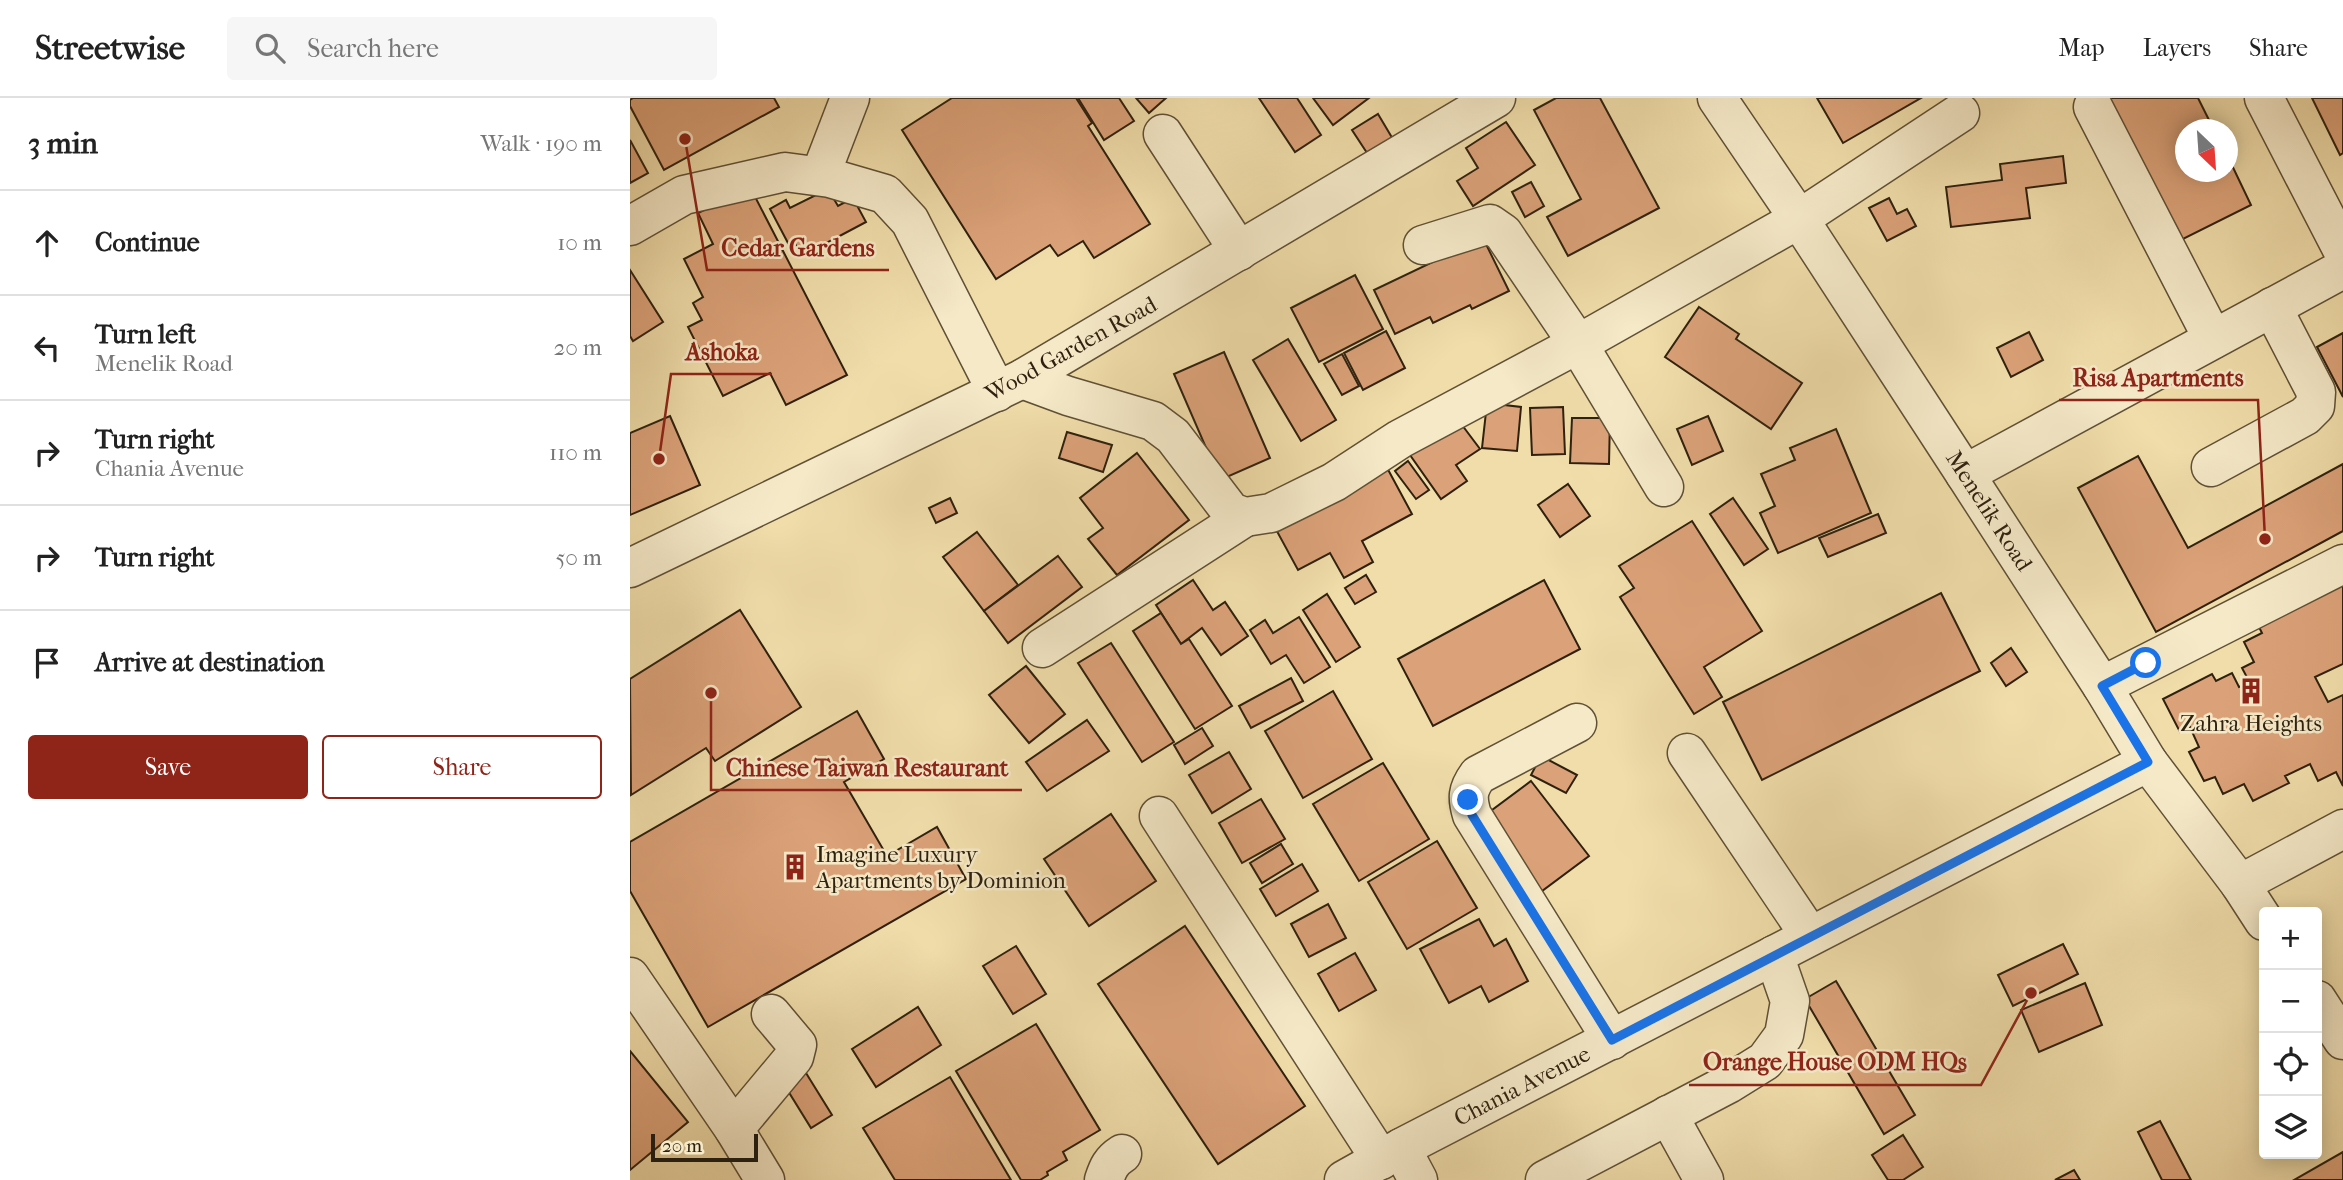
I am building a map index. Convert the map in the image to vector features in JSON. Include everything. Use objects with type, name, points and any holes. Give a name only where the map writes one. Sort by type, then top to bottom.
[{"type":"street","points":[[820,176],[850,98]]},
{"type":"street","name":"Wood Garden Road","points":[[630,568],[1010,386],[1496,98]]},
{"type":"street","name":"Menelik Road","points":[[1717,98],[1965,474],[2148,762],[2259,913]]},
{"type":"street","points":[[2264,98],[2343,251]]},
{"type":"street","points":[[2093,107],[2213,339]]},
{"type":"street","points":[[1042,648],[1245,517],[1270,513],[1334,482],[1400,439],[1578,344],[1799,219],[1960,113]]},
{"type":"street","points":[[1163,134],[1239,251]]},
{"type":"street","points":[[630,226],[684,195],[785,172],[820,176],[885,194],[910,221],[1010,386],[1068,396],[1153,421],[1172,436],[1231,512],[1245,517]]},
{"type":"street","points":[[1423,245],[1490,225],[1503,233],[1578,344],[1664,487]]},
{"type":"street","points":[[1965,474],[2343,269]]},
{"type":"street","points":[[2211,467],[2305,416],[2315,406],[2316,391],[2272,307]]},
{"type":"street","points":[[2102,686],[2343,564]]},
{"type":"street","points":[[1577,723],[1478,775],[1469,787],[1468,800],[1472,815],[1612,1040]]},
{"type":"street","points":[[1687,753],[1810,936]]},
{"type":"street","name":"Chania Avenue","points":[[1344,1180],[1400,1163],[1612,1040],[2148,762]]},
{"type":"street","points":[[1158,816],[1400,1163]]},
{"type":"street","points":[[2240,884],[2343,830]]},
{"type":"street","points":[[1545,1180],[1765,1061],[1784,1035],[1790,1001],[1774,955]]},
{"type":"street","points":[[630,977],[734,1129],[765,1180]]},
{"type":"street","points":[[2322,1008],[2343,1040]]},
{"type":"street","points":[[734,1129],[794,1057],[797,1045],[771,1014]]},
{"type":"street","points":[[1668,1115],[1704,1180]]},
{"type":"building","points":[[774,98],[779,107],[664,170],[630,106],[630,100]]},
{"type":"building","points":[[952,98],[1076,98],[1092,123],[1088,126],[1150,224],[1094,258],[1083,241],[1058,256],[1050,245],[996,279],[902,130]]},
{"type":"building","points":[[1078,98],[1119,98],[1134,121],[1104,140]]},
{"type":"building","points":[[1136,98],[1166,98],[1149,113]]},
{"type":"building","points":[[1259,98],[1297,98],[1321,135],[1295,152]]},
{"type":"building","points":[[1313,98],[1369,98],[1333,125]]},
{"type":"building","points":[[1556,98],[1600,98],[1659,208],[1568,256],[1547,217],[1581,199],[1534,110]]},
{"type":"building","points":[[1817,98],[1921,98],[1843,143]]},
{"type":"building","points":[[2103,98],[2198,98],[2208,119],[2175,119],[2175,182],[2238,182],[2238,178],[2251,205],[2175,243]]},
{"type":"building","points":[[2312,98],[2343,98],[2343,153],[2340,155]]},
{"type":"building","points":[[1378,114],[1394,141],[1369,156],[1352,130]]},
{"type":"building","points":[[1506,122],[1535,165],[1473,206],[1457,181],[1478,168],[1466,148]]},
{"type":"building","points":[[630,140],[648,173],[630,183]]},
{"type":"building","points":[[2063,156],[2066,183],[2026,188],[2030,218],[1951,227],[1946,187],[2002,180],[2000,164]]},
{"type":"building","points":[[1531,182],[1544,206],[1525,217],[1512,192]]},
{"type":"building","points":[[750,187],[847,375],[786,405],[770,373],[723,396],[688,327],[702,320],[693,303],[703,297],[684,259],[713,244],[698,213]]},
{"type":"building","points":[[828,189],[838,206],[853,198],[866,222],[802,256],[793,240],[788,243],[770,209],[786,200],[790,208]]},
{"type":"building","points":[[1889,198],[1897,214],[1907,209],[1916,226],[1887,241],[1869,208]]},
{"type":"building","points":[[1483,238],[1509,291],[1472,309],[1470,305],[1433,323],[1430,317],[1395,334],[1374,290]]},
{"type":"building","points":[[630,270],[663,322],[633,341],[630,336]]},
{"type":"building","points":[[1355,275],[1383,329],[1319,362],[1291,308]]},
{"type":"building","points":[[1699,307],[1739,334],[1736,339],[1802,383],[1771,429],[1665,357]]},
{"type":"building","points":[[1386,331],[1405,368],[1363,390],[1344,353]]},
{"type":"building","points":[[2029,332],[2043,360],[2011,377],[1997,348]]},
{"type":"building","points":[[2343,333],[2343,397],[2317,347]]},
{"type":"building","points":[[1288,339],[1336,420],[1301,441],[1253,360]]},
{"type":"building","points":[[1224,352],[1270,458],[1220,480],[1174,374]]},
{"type":"building","points":[[1342,354],[1359,386],[1342,395],[1324,364]]},
{"type":"building","points":[[1487,403],[1521,407],[1517,451],[1482,448]]},
{"type":"building","points":[[1563,407],[1565,454],[1532,455],[1530,408]]},
{"type":"building","points":[[670,416],[700,485],[630,515],[630,433]]},
{"type":"building","points":[[1708,416],[1723,451],[1692,465],[1677,429]]},
{"type":"building","points":[[1572,418],[1610,418],[1609,464],[1570,463]]},
{"type":"building","points":[[1459,421],[1480,449],[1456,465],[1467,481],[1441,499],[1410,455]]},
{"type":"building","points":[[1836,429],[1871,513],[1778,553],[1760,513],[1775,506],[1761,474],[1795,460],[1790,448]]},
{"type":"building","points":[[1067,432],[1112,445],[1103,472],[1059,458]]},
{"type":"building","points":[[1137,453],[1189,520],[1117,575],[1088,539],[1103,528],[1080,498]]},
{"type":"building","points":[[2138,456],[2188,548],[2343,464],[2343,531],[2156,632],[2078,488]]},
{"type":"building","points":[[1408,461],[1429,490],[1416,499],[1395,471]]},
{"type":"building","points":[[1385,464],[1412,514],[1362,541],[1373,562],[1344,578],[1330,553],[1298,570],[1273,524]]},
{"type":"building","points":[[1568,484],[1590,516],[1560,537],[1538,505]]},
{"type":"building","points":[[950,498],[957,513],[936,523],[929,508]]},
{"type":"building","points":[[1733,498],[1768,549],[1744,565],[1710,514]]},
{"type":"building","points":[[1878,514],[1886,533],[1828,557],[1819,538]]},
{"type":"building","points":[[1692,521],[1762,631],[1704,667],[1722,697],[1694,714],[1620,597],[1634,588],[1619,566]]},
{"type":"building","points":[[977,532],[1018,585],[984,611],[943,557]]},
{"type":"building","points":[[1058,556],[1082,587],[1008,643],[984,611]]},
{"type":"building","points":[[1366,575],[1376,592],[1355,604],[1345,588]]},
{"type":"building","points":[[1193,580],[1213,610],[1225,602],[1248,636],[1221,655],[1202,628],[1181,644],[1156,605]]},
{"type":"building","points":[[1544,580],[1580,649],[1433,726],[1398,659]]},
{"type":"building","name":"Zahra Heights","points":[[2343,580],[2343,664],[2315,677],[2328,702],[2343,695],[2343,786],[2336,772],[2318,781],[2310,764],[2285,776],[2289,783],[2253,801],[2244,784],[2223,794],[2215,777],[2204,781],[2189,752],[2199,747],[2190,727],[2180,732],[2163,699],[2212,674],[2216,681],[2232,673],[2239,687],[2250,683],[2242,668],[2254,662],[2244,642],[2262,633],[2257,623]]},
{"type":"building","points":[[1941,593],[1980,671],[1762,780],[1723,702]]},
{"type":"building","points":[[1327,594],[1360,647],[1336,662],[1303,610]]},
{"type":"building","points":[[740,610],[801,707],[715,761],[706,748],[631,795],[630,679]]},
{"type":"building","points":[[1161,613],[1181,644],[1189,639],[1232,706],[1195,729],[1133,631]]},
{"type":"building","points":[[1299,617],[1330,667],[1304,683],[1286,655],[1271,664],[1250,630],[1265,620],[1273,633]]},
{"type":"building","points":[[1111,643],[1174,742],[1142,762],[1078,663]]},
{"type":"building","points":[[2011,648],[2027,672],[2006,686],[1991,663]]},
{"type":"building","points":[[1026,666],[1065,714],[1029,743],[989,695]]},
{"type":"building","points":[[1291,678],[1303,701],[1251,728],[1239,706]]},
{"type":"building","points":[[1333,691],[1372,759],[1303,798],[1265,731]]},
{"type":"building","name":"Imagine Luxury Apartments by Dominion","points":[[857,711],[884,759],[844,782],[887,856],[937,827],[966,879],[708,1027],[630,891],[630,842]]},
{"type":"building","points":[[1087,720],[1109,751],[1047,791],[1026,762]]},
{"type":"building","points":[[1202,728],[1213,746],[1185,764],[1174,745]]},
{"type":"building","points":[[1229,752],[1251,789],[1212,813],[1189,775]]},
{"type":"building","points":[[1541,756],[1577,775],[1566,793],[1531,775]]},
{"type":"building","points":[[1383,763],[1429,839],[1359,881],[1313,804]]},
{"type":"building","points":[[1531,781],[1589,856],[1542,891],[1484,816]]},
{"type":"building","points":[[1261,799],[1285,839],[1242,863],[1219,823]]},
{"type":"building","points":[[1111,814],[1156,881],[1089,926],[1044,859]]},
{"type":"building","points":[[1437,841],[1477,908],[1407,949],[1368,882]]},
{"type":"building","points":[[1281,844],[1293,864],[1262,883],[1250,863]]},
{"type":"building","points":[[1302,864],[1318,891],[1276,916],[1260,889]]},
{"type":"building","points":[[1328,904],[1346,938],[1309,957],[1291,924]]},
{"type":"building","points":[[1479,919],[1494,946],[1506,939],[1528,981],[1489,1002],[1481,986],[1449,1003],[1420,949]]},
{"type":"building","points":[[1185,926],[1305,1106],[1218,1164],[1098,984]]},
{"type":"building","points":[[2063,944],[2078,974],[2013,1006],[1998,975]]},
{"type":"building","points":[[1016,946],[1046,994],[1013,1014],[983,966]]},
{"type":"building","points":[[1355,953],[1376,990],[1339,1011],[1318,974]]},
{"type":"building","points":[[1836,981],[1915,1115],[1884,1134],[1805,999]]},
{"type":"building","points":[[2085,983],[2102,1025],[2039,1052],[2021,1010]]},
{"type":"building","points":[[918,1007],[941,1045],[876,1087],[852,1049]]},
{"type":"building","points":[[1036,1024],[1100,1130],[1063,1152],[1067,1160],[1047,1172],[1048,1175],[1040,1180],[1021,1180],[956,1071]]},
{"type":"building","points":[[630,1051],[688,1122],[630,1170]]},
{"type":"building","points":[[806,1073],[832,1115],[811,1128],[785,1086]]},
{"type":"building","points":[[950,1077],[1011,1180],[895,1180],[863,1128]]},
{"type":"building","points":[[2160,1121],[2191,1180],[2162,1180],[2138,1132]]},
{"type":"building","points":[[1903,1135],[1923,1167],[1903,1180],[1888,1180],[1872,1155]]},
{"type":"building","points":[[2343,1152],[2343,1180],[2294,1180]]},
{"type":"building","points":[[2074,1170],[2080,1180],[2055,1180]]},
{"type":"place","name":"Cedar Gardens","points":[[685,139]]},
{"type":"place","name":"Ashoka","points":[[659,459]]},
{"type":"place","name":"Risa Apartments","points":[[2265,539]]},
{"type":"place","name":"Zahra Heights","points":[[2251,691]]},
{"type":"place","name":"Chinese Taiwan Restaurant","points":[[711,693]]},
{"type":"place","name":"Imagine Luxury Apartments by Dominion","points":[[795,867]]},
{"type":"place","name":"Orange House ODM HQs","points":[[2031,993]]},
{"type":"route","points":[[1468,800],[1472,815],[1612,1040],[2148,762],[2102,686],[2146,663]]}]
